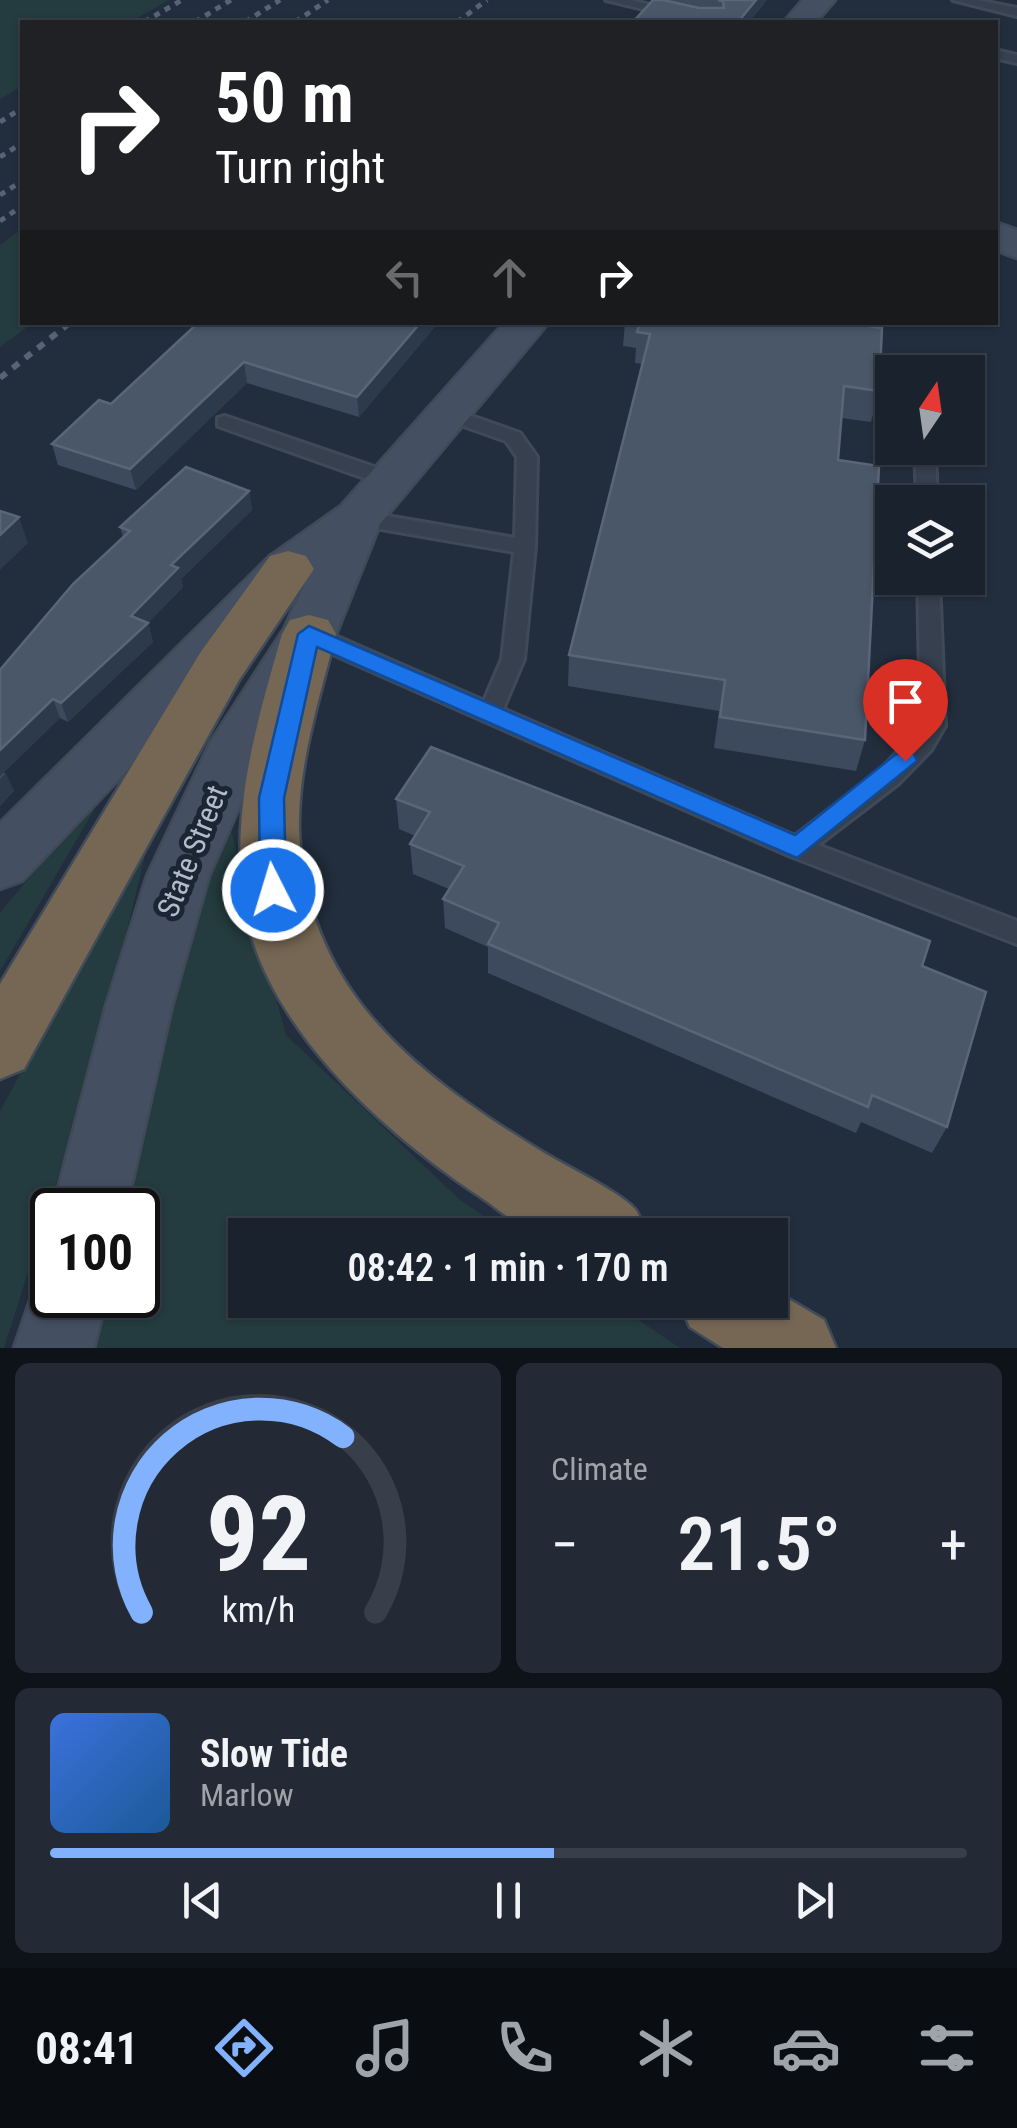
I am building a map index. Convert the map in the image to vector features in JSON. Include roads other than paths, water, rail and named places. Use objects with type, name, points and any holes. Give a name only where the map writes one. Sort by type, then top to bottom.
[{"type":"highway","points":[[0,1047],[219,667],[298,602]]},
{"type":"highway","points":[[298,602],[269,830],[273,890],[291,952],[348,1044],[402,1096],[581,1218]]},
{"type":"highway","points":[[747,1318],[796,1348]]},
{"type":"street","name":"State Street","points":[[0,863],[298,602],[375,499],[525,325]]},
{"type":"street","name":"State Street","points":[[94,1188],[139,1006],[178,876],[298,602]]},
{"type":"street","points":[[54,1348],[62,1318]]},
{"type":"lane","points":[[612,0],[705,20]]},
{"type":"lane","points":[[959,0],[1017,12]]},
{"type":"lane","points":[[979,20],[989,6]]},
{"type":"lane","points":[[448,414],[513,437],[528,457],[525,547],[513,659],[490,713]]},
{"type":"lane","points":[[224,422],[375,499],[525,547]]},
{"type":"lane","points":[[797,848],[924,744],[933,726],[929,595]]},
{"type":"lane","points":[[298,602],[490,713],[797,848],[1017,933]]},
{"type":"railway","points":[[147,20],[182,0]]},
{"type":"railway","points":[[198,20],[231,0]]},
{"type":"railway","points":[[248,20],[280,0]]},
{"type":"railway","points":[[298,20],[328,0]]},
{"type":"railway","points":[[460,20],[487,0]]},
{"type":"railway","points":[[0,122],[20,109]]},
{"type":"railway","points":[[0,157],[20,144]]},
{"type":"railway","points":[[0,195],[20,182]]},
{"type":"railway","points":[[0,221],[20,207]]},
{"type":"railway","points":[[0,378],[67,325]]}]
